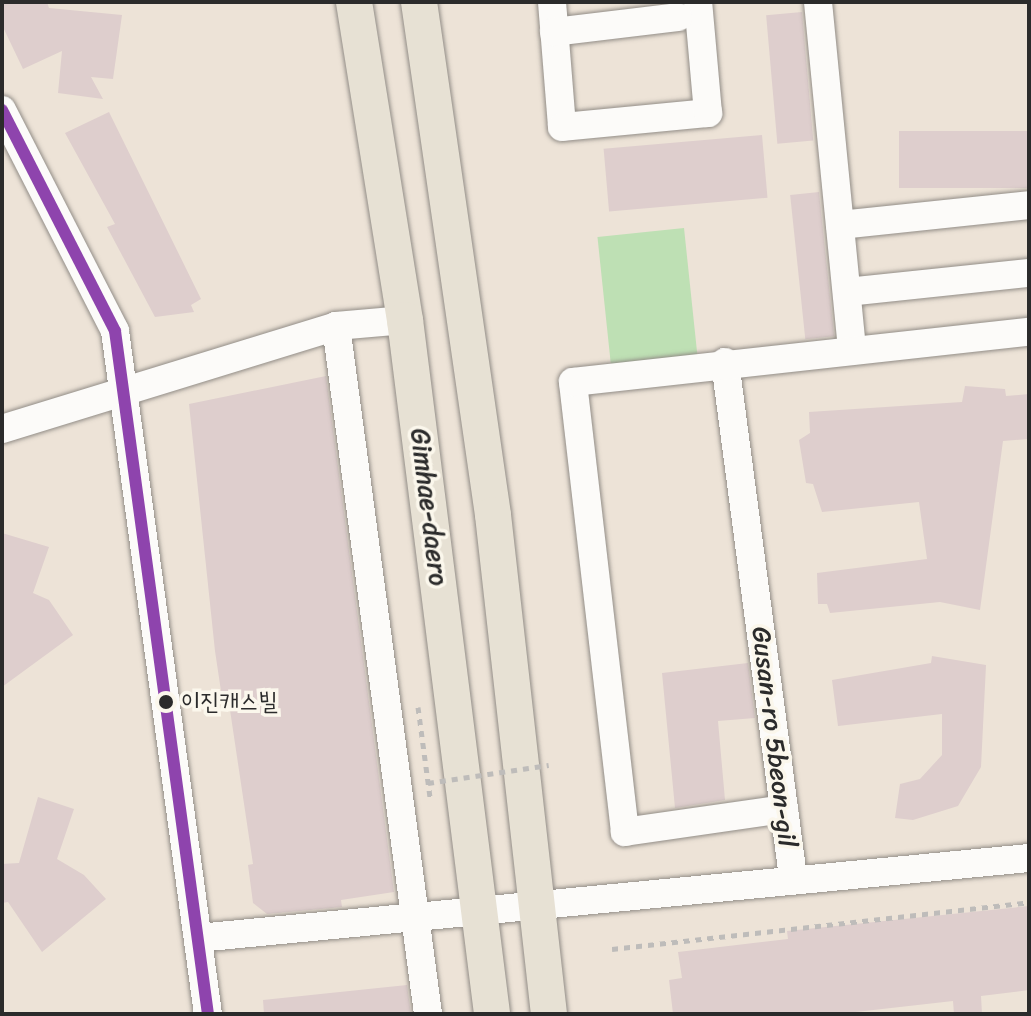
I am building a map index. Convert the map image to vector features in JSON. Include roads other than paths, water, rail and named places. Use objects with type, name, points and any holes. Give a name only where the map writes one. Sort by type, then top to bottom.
[{"type":"main road","name":"Gimhae-daero","points":[[354,2],[405,320],[492,1014]]},
{"type":"main road","points":[[419,2],[493,515],[534,909],[549,1014]]},
{"type":"street","points":[[552,2],[554,32],[562,127],[708,113],[688,9],[554,32]]},
{"type":"street","points":[[818,2],[852,350]]},
{"type":"street","points":[[2,110],[115,331],[208,1014]]},
{"type":"street","points":[[840,225],[1029,205]]},
{"type":"street","points":[[847,292],[1029,273]]},
{"type":"street","points":[[2,429],[336,326],[405,320]]},
{"type":"street","points":[[336,326],[428,1014]]},
{"type":"street","points":[[784,809],[625,832],[573,382],[725,362],[1029,332]]},
{"type":"street","name":"Gusan-ro 5beon-gil","points":[[725,362],[793,877],[1029,858]]},
{"type":"street","points":[[198,938],[534,909],[793,877]]},
{"type":"place","name":"이진캐스빌","points":[[166,702]]}]
